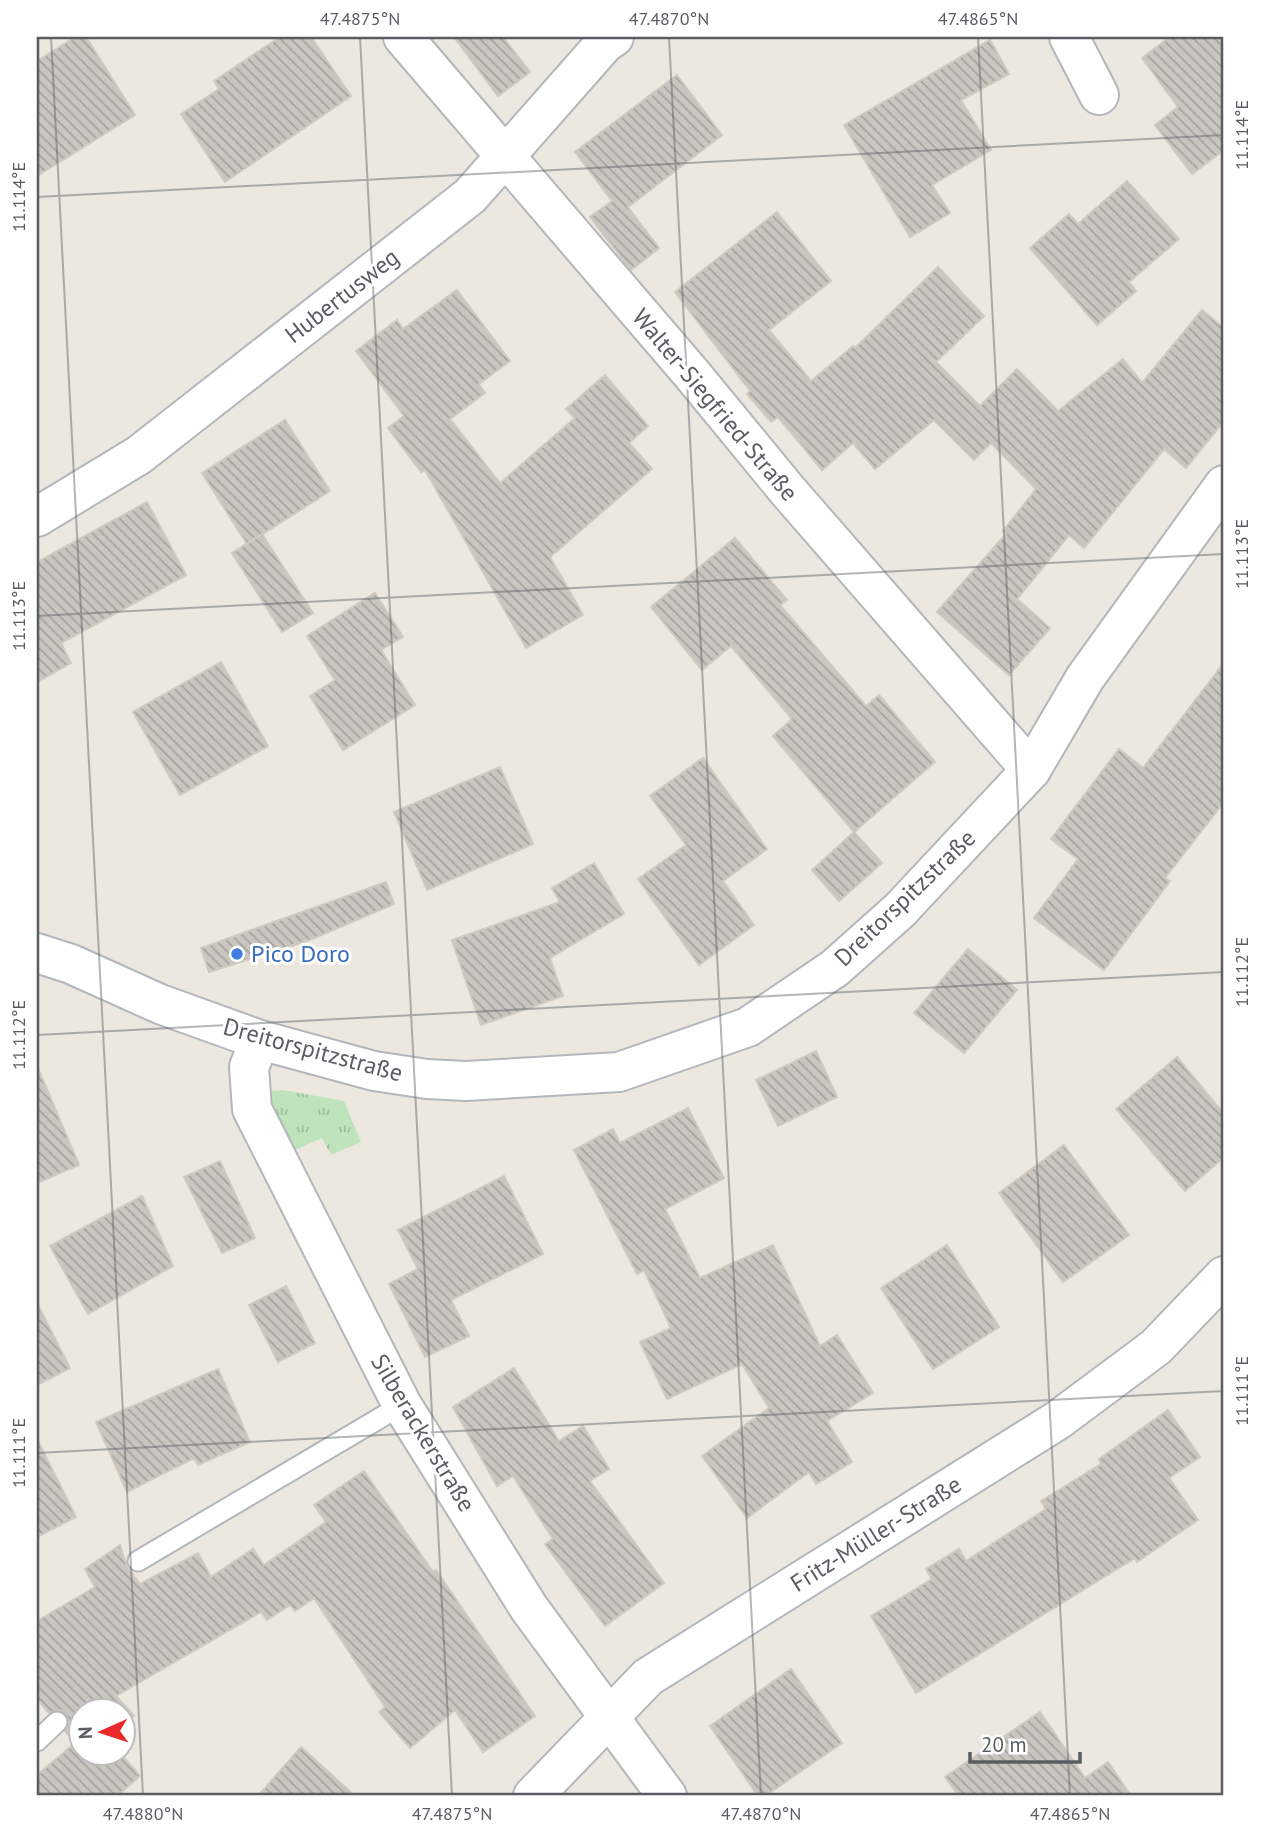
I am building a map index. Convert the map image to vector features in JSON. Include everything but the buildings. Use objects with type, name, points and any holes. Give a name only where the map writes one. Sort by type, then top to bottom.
[{"type":"street","name":"Walter-Siegfried-Straße","points":[[403,37],[1031,770]]},
{"type":"street","name":"Hubertusweg","points":[[37,517],[139,455],[470,196],[605,43],[614,37]]},
{"type":"street","points":[[1069,37],[1099,95]]},
{"type":"street","name":"Dreitorspitzstraße","points":[[37,953],[71,964],[160,1004],[260,1040],[374,1070],[466,1081],[618,1072],[748,1027],[835,968],[900,910],[1031,770],[1092,667],[1224,485]]},
{"type":"street","name":"Silberackerstraße","points":[[260,1040],[249,1067],[252,1109],[402,1405],[529,1608],[667,1796]]},
{"type":"street","name":"Fritz-Müller-Straße","points":[[533,1796],[648,1677],[1058,1420],[1156,1348],[1224,1276]]},
{"type":"lane","points":[[138,1561],[402,1405]]},
{"type":"lane","points":[[37,1741],[57,1722]]},
{"type":"green space","points":[[283,1090],[344,1101],[361,1142],[331,1155],[322,1138],[290,1152],[271,1103],[272,1091]]},
{"type":"place","name":"Pico Doro","points":[[237,954]]}]
